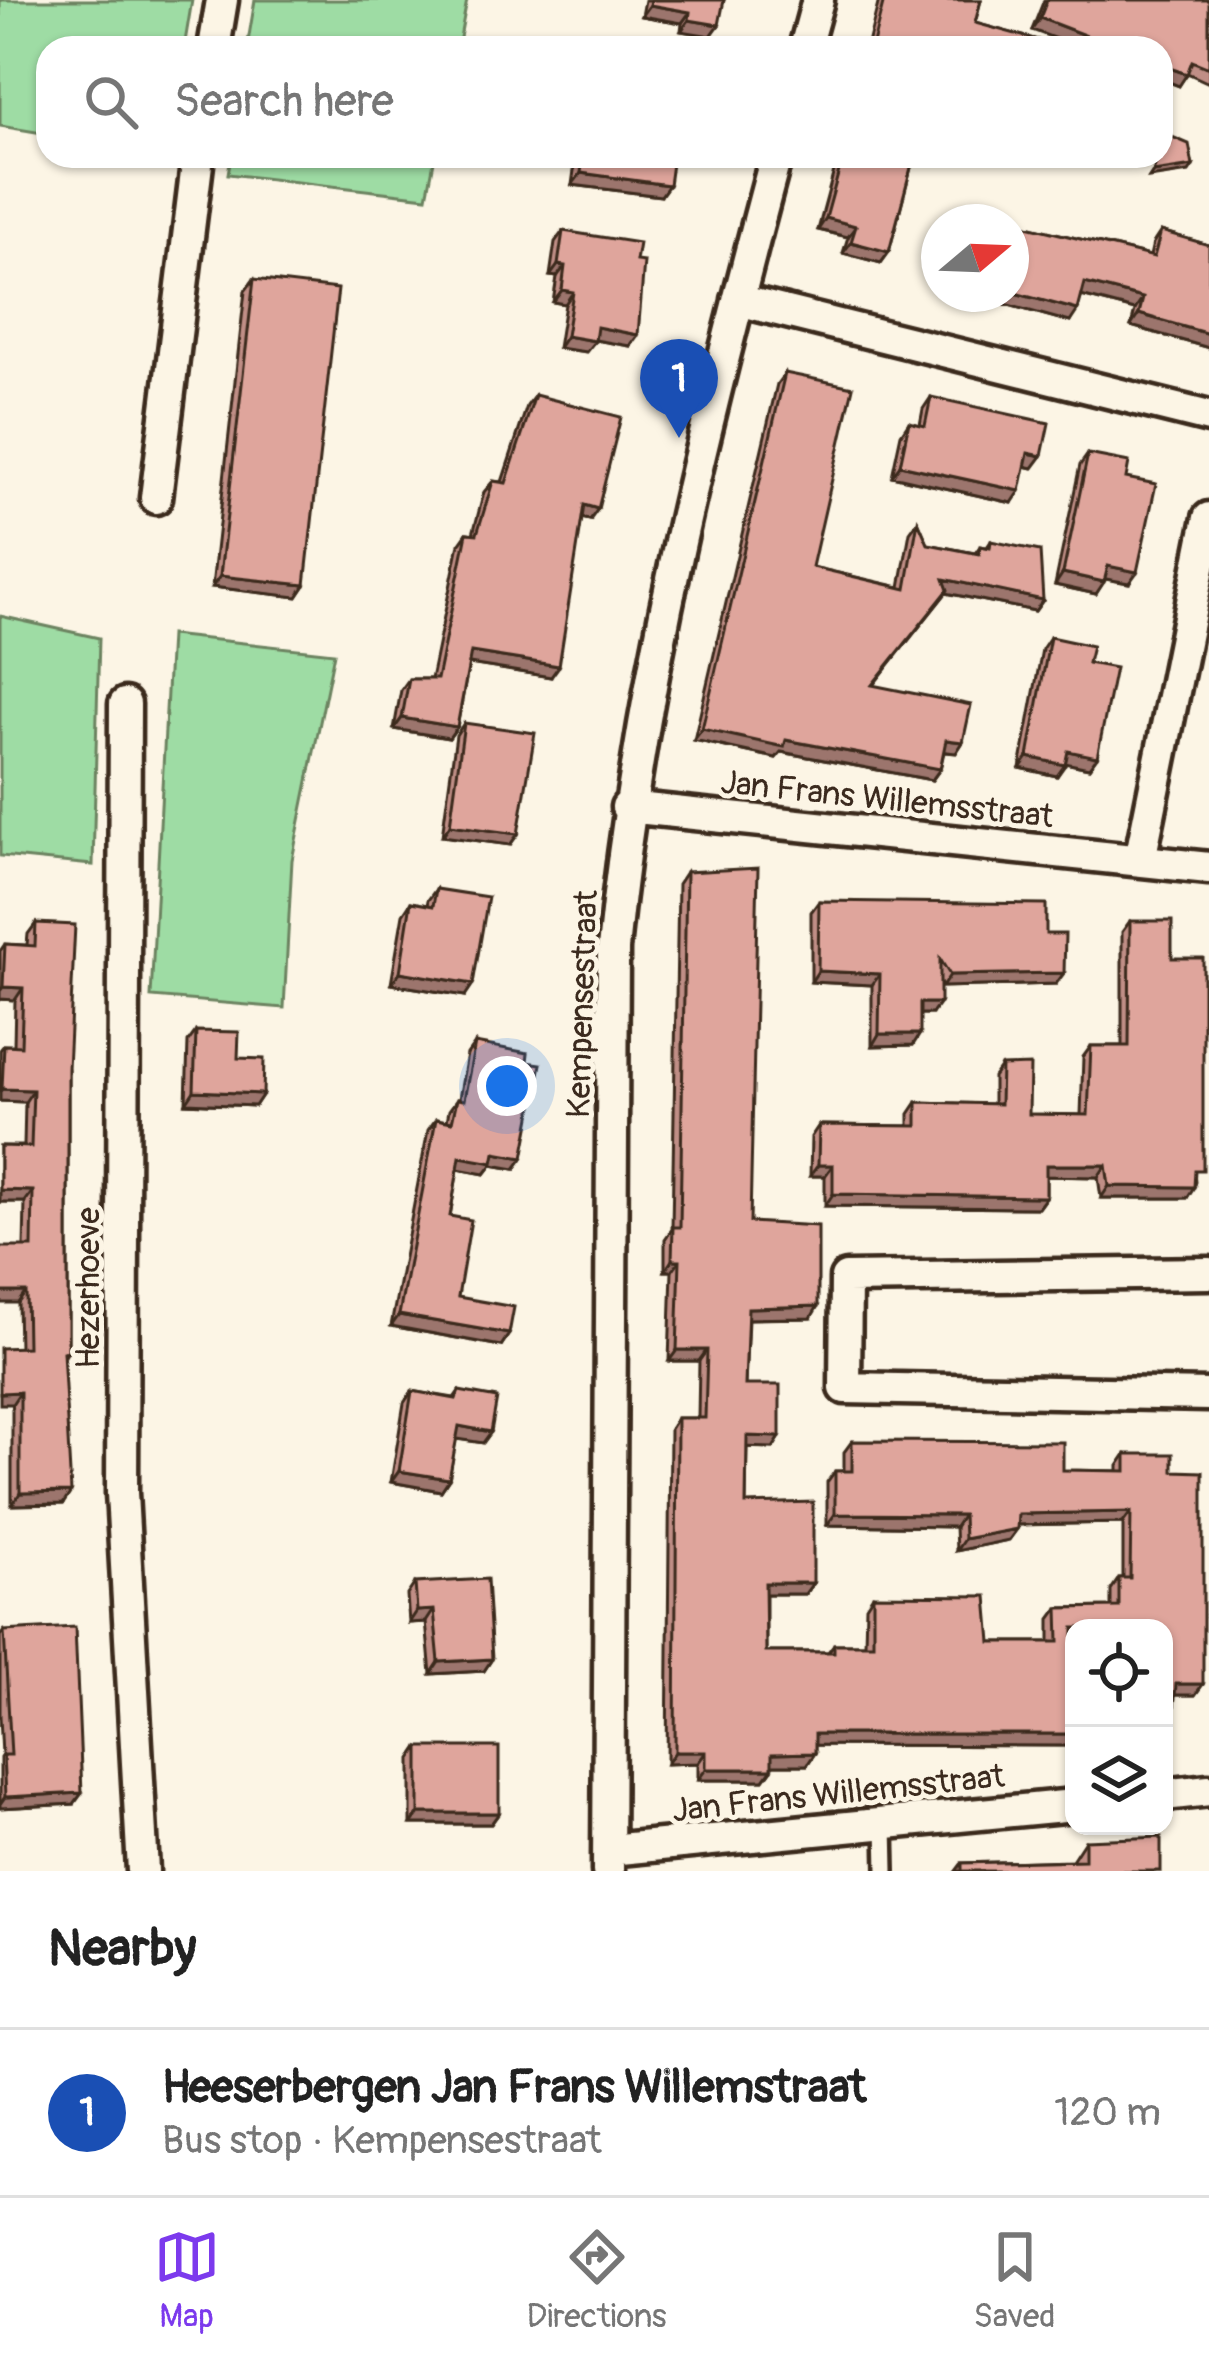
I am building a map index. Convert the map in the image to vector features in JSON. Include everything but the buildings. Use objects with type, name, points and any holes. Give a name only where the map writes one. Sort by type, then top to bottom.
[{"type":"street","points":[[216,36],[222,0]]},
{"type":"street","points":[[808,36],[818,0]]},
{"type":"street","points":[[156,498],[197,168]]},
{"type":"street","name":"Kempensestraat","points":[[609,1861],[613,949],[627,807],[691,475],[773,168]]},
{"type":"street","points":[[737,300],[1209,417]]},
{"type":"street","points":[[1140,860],[1209,518]]},
{"type":"street","name":"Hezerhoeve","points":[[125,704],[122,1493],[143,1871]]},
{"type":"street","name":"Jan Frans Willemsstraat","points":[[627,807],[1209,868]]},
{"type":"street","points":[[1209,1274],[846,1277],[844,1388],[1209,1395]]},
{"type":"street","points":[[1173,1794],[1209,1790]]},
{"type":"street","name":"Jan Frans Willemsstraat","points":[[609,1861],[1065,1805]]},
{"type":"lane","points":[[885,1825],[886,1871]]},
{"type":"green space","points":[[0,0],[192,0],[186,36],[36,36],[36,132],[0,126]]},
{"type":"green space","points":[[255,0],[467,0],[460,36],[249,36]]},
{"type":"green space","points":[[229,168],[433,168],[427,197],[228,174]]},
{"type":"green space","points":[[0,616],[99,638],[93,865],[0,856]]},
{"type":"green space","points":[[170,635],[334,653],[292,860],[284,1008],[151,997]]},
{"type":"place","name":"Heeserbergen Jan Frans Willemstraat","points":[[679,438]]}]
